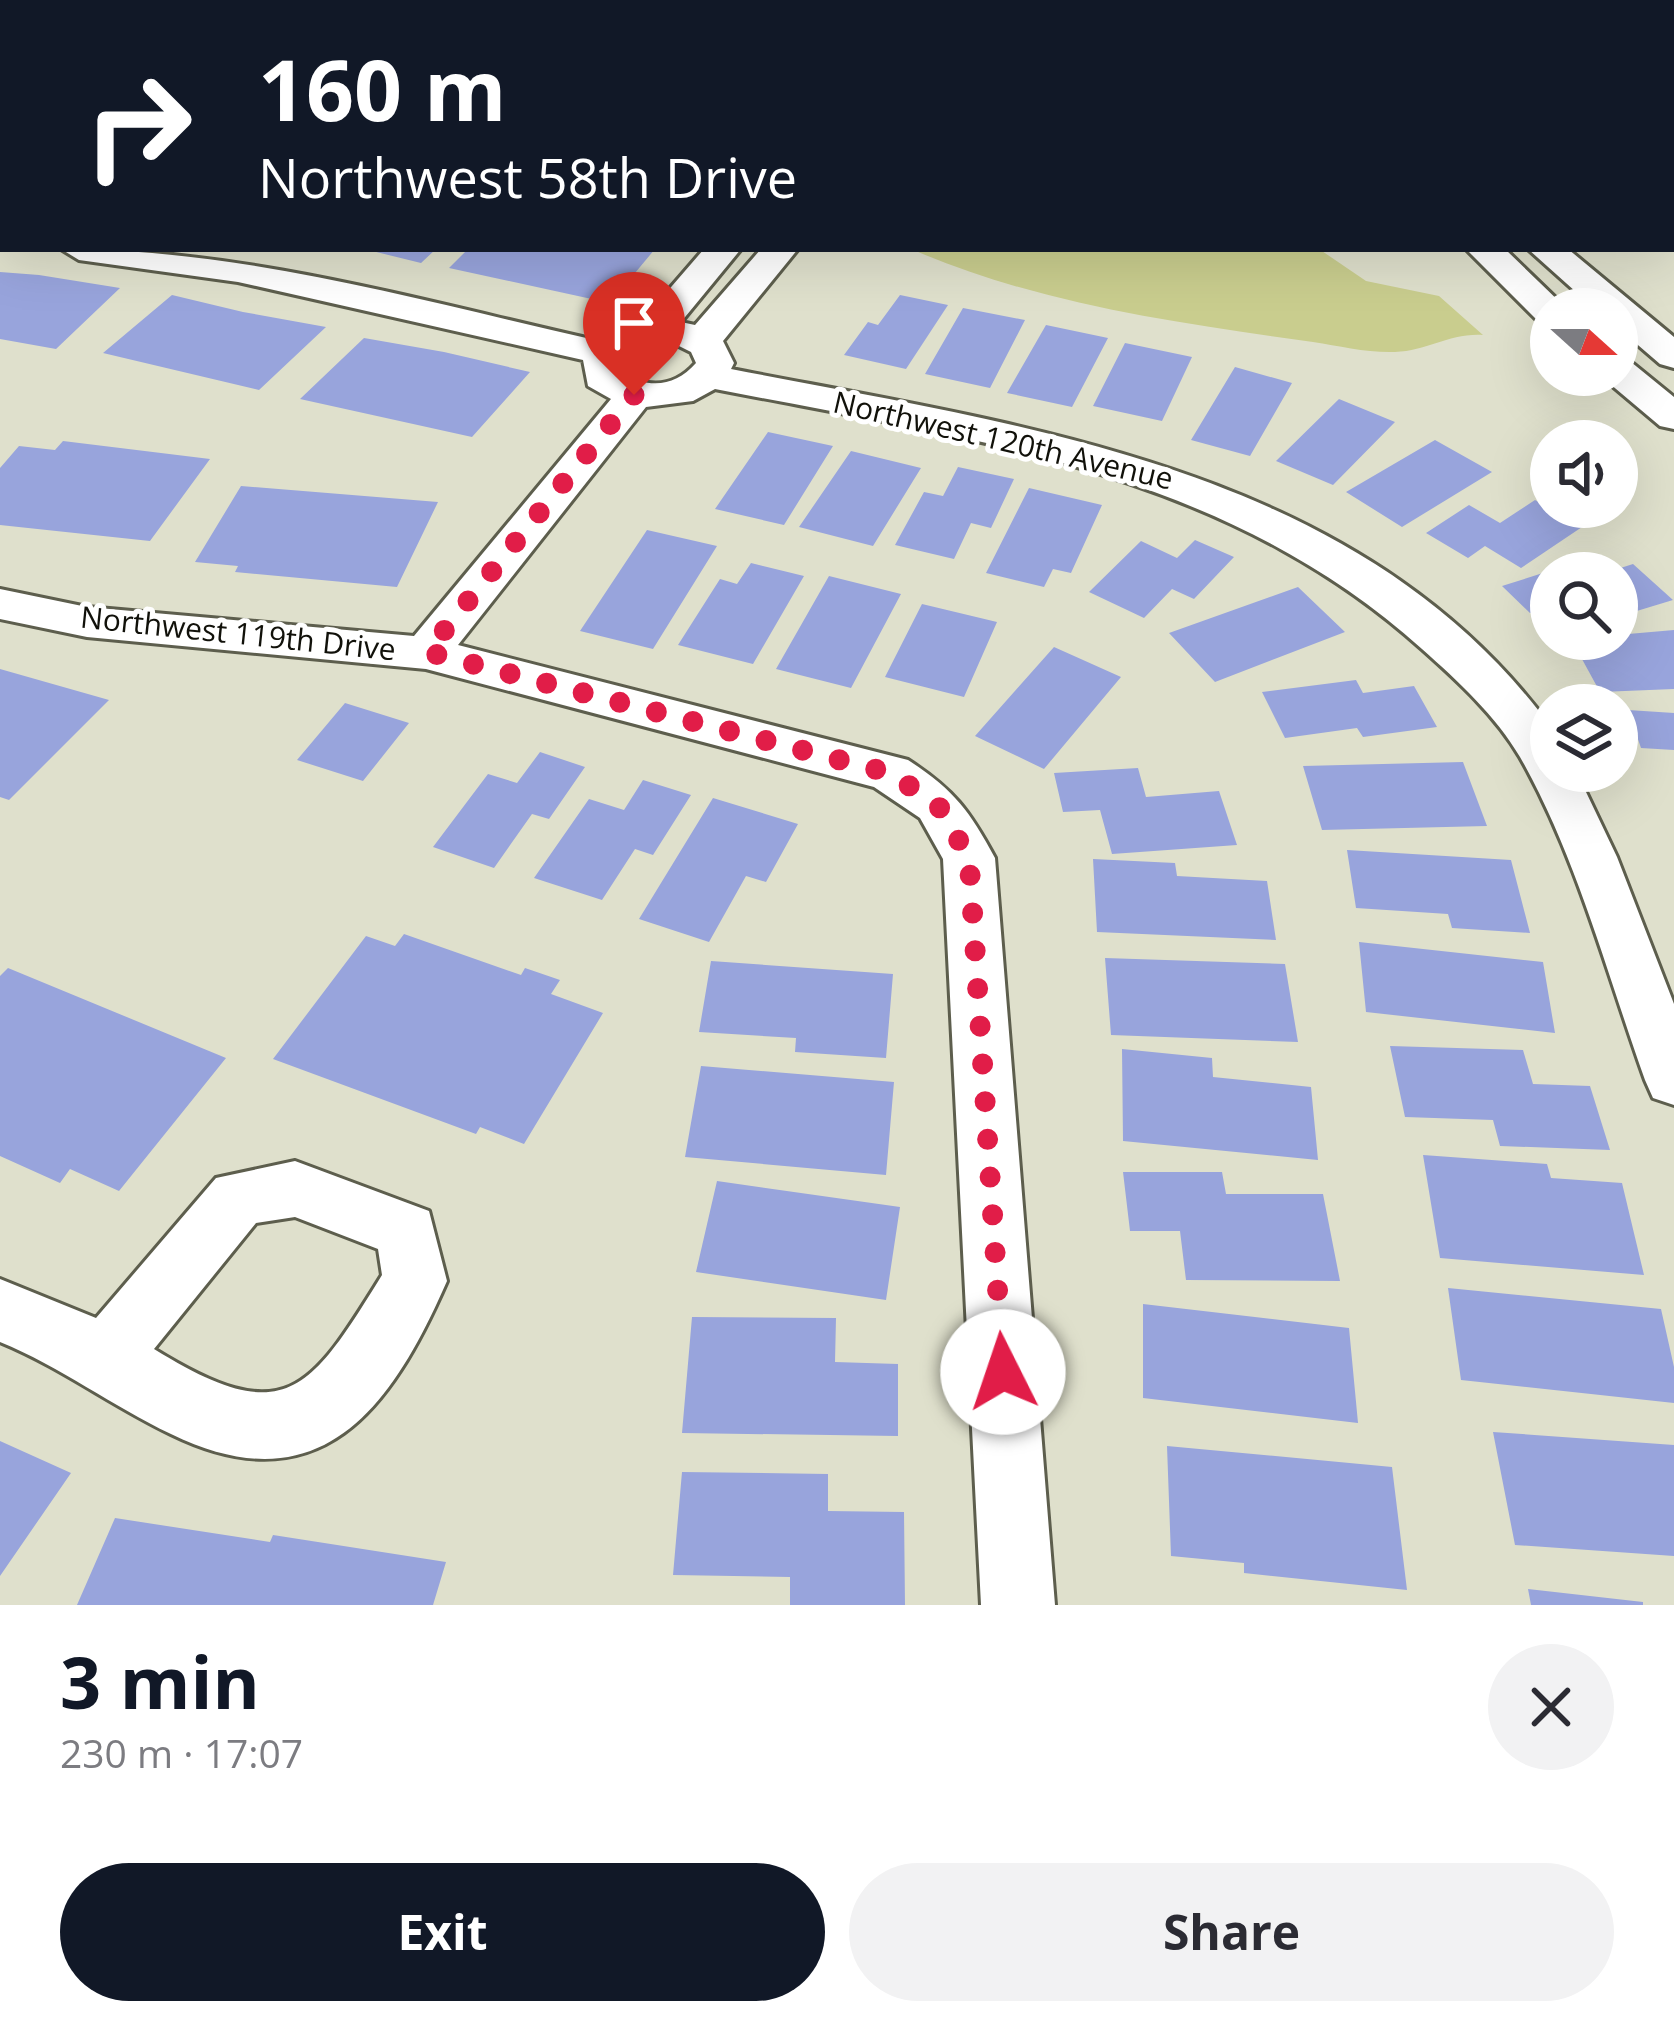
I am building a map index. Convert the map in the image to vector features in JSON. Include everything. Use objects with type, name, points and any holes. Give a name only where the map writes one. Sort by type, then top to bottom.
[{"type":"street","points":[[101,252],[238,271],[602,353]]},
{"type":"street","points":[[720,252],[653,331],[614,342],[602,353],[602,378],[634,395],[677,393],[778,252]]},
{"type":"street","points":[[1487,252],[1530,293]]},
{"type":"street","points":[[1550,252],[1674,356]]},
{"type":"street","name":"Northwest 120th Avenue","points":[[653,331],[705,358],[1113,460],[1196,487],[1288,526],[1368,578],[1438,633],[1500,697],[1530,741]]},
{"type":"street","points":[[1638,387],[1674,417]]},
{"type":"street","points":[[427,652],[634,395]]},
{"type":"street","name":"Northwest 119th Drive","points":[[0,604],[87,622],[427,652],[890,773],[938,805],[969,858],[1018,1605]]},
{"type":"street","name":"Northwest 120th Avenue","points":[[1561,792],[1591,857],[1674,1080]]},
{"type":"street","points":[[0,1310],[106,1357],[173,1403],[236,1430],[304,1421],[345,1390],[415,1281],[407,1232],[295,1189],[238,1198],[106,1357]]},
{"type":"shaded area","points":[[919,252],[1323,252],[1366,281],[1439,296],[1483,335],[1407,351],[1354,349],[1109,309],[959,268]]},
{"type":"building","points":[[376,252],[433,252],[421,263]]},
{"type":"building","points":[[465,252],[652,252],[610,303],[449,268]]},
{"type":"building","points":[[0,272],[120,288],[56,349],[0,339]]},
{"type":"building","points":[[172,295],[326,327],[259,390],[103,353]]},
{"type":"building","points":[[900,295],[948,305],[906,369],[844,355],[868,322],[878,325]]},
{"type":"building","points":[[963,308],[1025,320],[990,388],[925,374]]},
{"type":"building","points":[[1046,325],[1108,338],[1072,407],[1007,393]]},
{"type":"building","points":[[364,338],[530,372],[472,437],[300,399]]},
{"type":"building","points":[[1125,343],[1192,357],[1162,421],[1093,406]]},
{"type":"building","points":[[1235,367],[1292,383],[1250,456],[1191,440]]},
{"type":"building","points":[[1339,399],[1395,422],[1333,485],[1276,461]]},
{"type":"building","points":[[768,432],[833,446],[784,525],[715,509]]},
{"type":"building","points":[[1435,440],[1492,472],[1402,527],[1346,492]]},
{"type":"building","points":[[63,441],[210,459],[150,541],[0,525],[0,468],[19,446],[55,450]]},
{"type":"building","points":[[851,451],[921,468],[873,546],[799,527]]},
{"type":"building","points":[[958,467],[1014,479],[991,528],[971,523],[954,559],[895,545],[924,492],[943,496]]},
{"type":"building","points":[[241,486],[438,502],[397,587],[235,572],[238,566],[195,562]]},
{"type":"building","points":[[1029,488],[1102,505],[1071,573],[1053,569],[1044,587],[986,573]]},
{"type":"building","points":[[1530,503],[1530,528],[1581,528],[1545,552],[1530,552],[1530,562],[1521,568],[1485,546],[1468,558],[1426,533],[1469,505],[1500,523]]},
{"type":"building","points":[[647,530],[717,546],[653,649],[580,631]]},
{"type":"building","points":[[1195,540],[1234,557],[1194,599],[1172,589],[1144,618],[1089,592],[1141,541],[1177,558]]},
{"type":"building","points":[[751,563],[804,576],[753,664],[678,645],[720,579],[737,584]]},
{"type":"building","points":[[1638,568],[1673,600],[1638,611]]},
{"type":"building","points":[[829,576],[901,594],[851,688],[776,669]]},
{"type":"building","points":[[1530,577],[1530,613],[1502,586]]},
{"type":"building","points":[[1298,587],[1345,632],[1215,682],[1169,633]]},
{"type":"building","points":[[922,604],[997,622],[964,697],[885,677]]},
{"type":"building","points":[[1674,630],[1674,689],[1638,690],[1638,684],[1596,684],[1582,660],[1638,660],[1638,633]]},
{"type":"building","points":[[1054,647],[1121,677],[1044,769],[975,736]]},
{"type":"building","points":[[0,669],[109,700],[9,800],[0,797]]},
{"type":"building","points":[[1356,680],[1363,693],[1414,686],[1437,727],[1363,737],[1357,728],[1285,738],[1262,692]]},
{"type":"building","points":[[345,703],[409,723],[363,781],[297,760]]},
{"type":"building","points":[[1638,711],[1674,713],[1674,750],[1641,748]]},
{"type":"building","points":[[540,752],[585,767],[549,819],[532,814],[494,868],[433,847],[488,774],[517,783]]},
{"type":"building","points":[[1463,762],[1487,826],[1322,830],[1303,766]]},
{"type":"building","points":[[1138,768],[1146,797],[1219,791],[1237,845],[1112,854],[1100,810],[1063,812],[1054,773]]},
{"type":"building","points":[[643,780],[691,795],[653,855],[635,849],[602,900],[534,878],[589,799],[624,810]]},
{"type":"building","points":[[713,798],[798,824],[766,882],[746,876],[709,942],[639,919]]},
{"type":"building","points":[[1347,850],[1511,860],[1530,933],[1452,928],[1448,914],[1356,908]]},
{"type":"building","points":[[1093,859],[1175,863],[1177,876],[1267,881],[1276,940],[1097,932]]},
{"type":"building","points":[[404,934],[521,975],[525,968],[560,980],[551,994],[603,1013],[524,1144],[480,1127],[476,1134],[273,1059],[366,936],[395,946]]},
{"type":"building","points":[[1359,942],[1543,962],[1555,1033],[1366,1012]]},
{"type":"building","points":[[1105,958],[1285,964],[1298,1042],[1111,1035]]},
{"type":"building","points":[[711,961],[893,974],[886,1058],[795,1052],[796,1038],[699,1032]]},
{"type":"building","points":[[8,968],[226,1058],[119,1191],[70,1169],[60,1183],[0,1156],[0,976]]},
{"type":"building","points":[[1390,1046],[1523,1050],[1533,1084],[1590,1086],[1610,1150],[1500,1146],[1493,1120],[1405,1117]]},
{"type":"building","points":[[1122,1049],[1212,1058],[1213,1077],[1311,1087],[1318,1160],[1123,1141]]},
{"type":"building","points":[[701,1066],[894,1082],[886,1175],[685,1157]]},
{"type":"building","points":[[1423,1155],[1547,1164],[1551,1178],[1622,1183],[1644,1275],[1440,1258]]},
{"type":"building","points":[[1123,1172],[1222,1172],[1226,1194],[1323,1194],[1340,1281],[1186,1280],[1180,1231],[1130,1231]]},
{"type":"building","points":[[717,1181],[900,1207],[886,1300],[696,1272]]},
{"type":"building","points":[[1448,1288],[1661,1309],[1674,1367],[1674,1403],[1461,1380]]},
{"type":"building","points":[[1143,1304],[1349,1328],[1358,1423],[1143,1398]]},
{"type":"building","points":[[692,1317],[836,1318],[835,1362],[898,1364],[898,1436],[682,1433]]},
{"type":"building","points":[[1493,1432],[1674,1445],[1674,1556],[1515,1545]]},
{"type":"building","points":[[0,1441],[71,1473],[0,1576]]},
{"type":"building","points":[[1167,1446],[1392,1467],[1407,1590],[1244,1573],[1244,1563],[1171,1556]]},
{"type":"building","points":[[682,1472],[828,1474],[828,1511],[904,1512],[905,1605],[790,1605],[790,1577],[673,1575]]},
{"type":"building","points":[[115,1518],[270,1542],[273,1535],[446,1562],[433,1605],[77,1605]]},
{"type":"building","points":[[1528,1589],[1643,1602],[1643,1605],[1531,1605]]},
{"type":"route","points":[[634,395],[427,652],[890,773],[938,805],[969,858],[1003,1372]]}]
